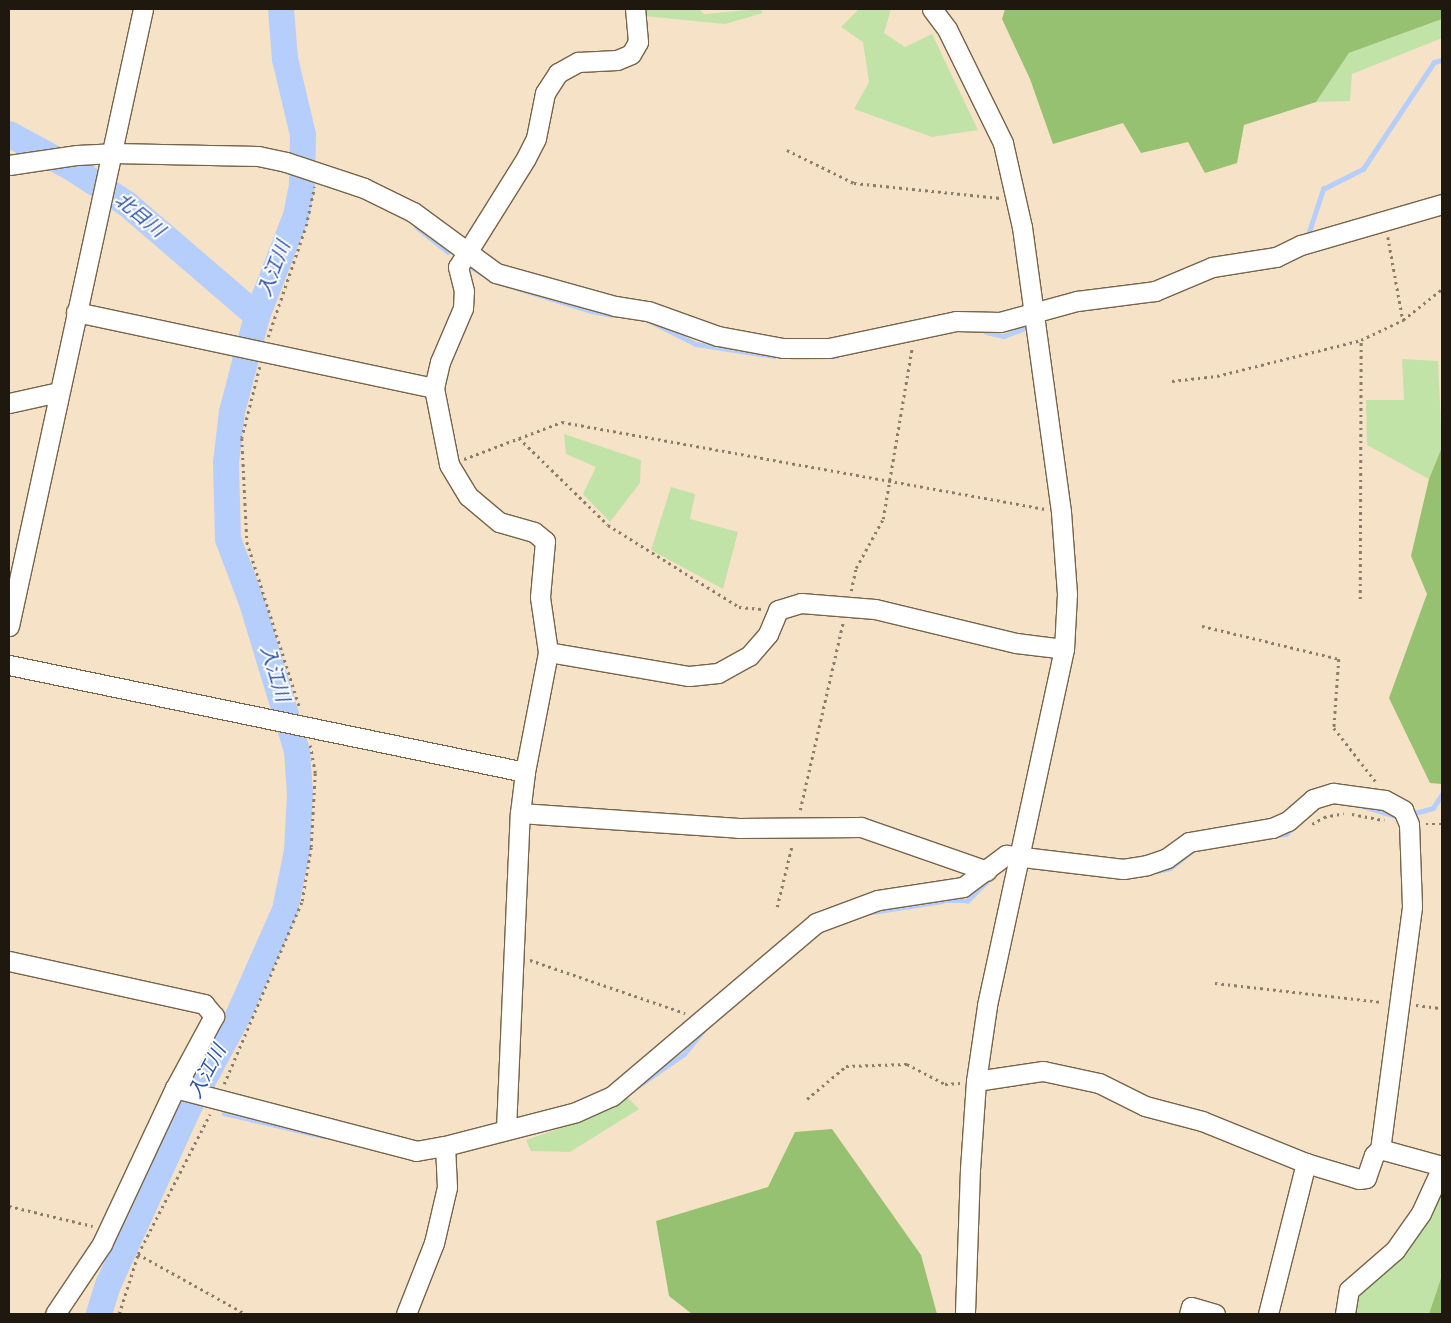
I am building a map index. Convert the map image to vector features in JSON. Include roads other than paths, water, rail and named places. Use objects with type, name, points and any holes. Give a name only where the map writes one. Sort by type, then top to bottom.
[{"type":"street","points":[[9,626],[99,203],[106,171],[113,153],[143,9]]},
{"type":"street","points":[[506,1129],[520,813],[525,772],[548,652],[540,597],[545,541],[534,532],[499,522],[468,496],[449,464],[434,388],[440,362],[463,308],[464,292],[458,266],[466,250],[526,158],[536,138],[546,93],[558,73],[578,62],[617,60],[631,54],[638,42],[635,9]]},
{"type":"street","points":[[932,9],[947,29],[1002,143],[1016,199],[1036,312],[1061,512],[1067,594],[1064,649],[986,1006],[976,1081],[965,1314]]},
{"type":"street","points":[[9,166],[31,160],[113,153],[249,155],[286,162],[318,171],[364,188],[413,212],[496,273],[615,306],[648,311],[718,336],[784,348],[829,348],[956,321],[1000,322],[1077,301],[1155,291],[1212,266],[1276,257],[1301,245],[1442,204]]},
{"type":"street","points":[[76,312],[434,388]]},
{"type":"street","points":[[9,403],[59,392]]},
{"type":"street","points":[[548,652],[689,676],[718,674],[749,656],[768,634],[778,610],[801,603],[875,610],[1016,643],[1064,649]]},
{"type":"street","points":[[9,665],[525,772]]},
{"type":"street","points":[[179,1089],[416,1150],[446,1154],[506,1129],[576,1112],[612,1096],[816,924],[878,900],[964,887],[1006,855],[1019,854],[1123,869],[1139,866],[1166,858],[1189,842],[1272,828],[1288,821],[1313,799],[1333,792],[1385,800],[1406,817],[1412,907],[1401,1004],[1380,1149],[1374,1155],[1366,1178],[1359,1179],[1306,1163],[1202,1121],[1145,1106],[1099,1083],[1044,1072],[976,1081]]},
{"type":"street","points":[[520,813],[738,828],[861,827],[987,871]]},
{"type":"street","points":[[9,961],[204,1004],[214,1016],[212,1024],[109,1230],[55,1314]]},
{"type":"street","points":[[1345,1314],[1349,1290],[1395,1250],[1421,1212],[1442,1166],[1380,1149]]},
{"type":"street","points":[[406,1314],[434,1243],[447,1187],[446,1154]]},
{"type":"street","points":[[1268,1314],[1306,1163]]},
{"type":"street","points":[[1189,1314],[1192,1307],[1215,1314]]},
{"type":"waterway","name":"入江川","points":[[99,1314],[108,1285],[190,1105],[238,1016],[285,910],[297,851],[300,794],[297,751],[251,600],[228,539],[226,463],[232,412],[257,316],[296,216],[302,184],[303,135],[285,59],[281,9]]},
{"type":"waterway","points":[[1307,238],[1323,189],[1363,169],[1434,62],[1442,60]]},
{"type":"waterway","name":"北目川","points":[[9,134],[72,168],[127,204],[257,316]]},
{"type":"waterway","points":[[416,226],[448,252]]},
{"type":"waterway","points":[[470,266],[481,273]]},
{"type":"waterway","points":[[491,280],[592,311],[613,315]]},
{"type":"waterway","points":[[648,320],[696,344],[774,356]]},
{"type":"waterway","points":[[986,332],[1004,336],[1027,327]]},
{"type":"waterway","points":[[792,357],[836,356]]},
{"type":"waterway","points":[[1411,814],[1433,808],[1442,794]]},
{"type":"waterway","points":[[1360,805],[1396,816]]},
{"type":"waterway","points":[[1277,835],[1286,834],[1294,827]]},
{"type":"waterway","points":[[1157,871],[1170,868],[1193,850]]},
{"type":"waterway","points":[[872,912],[942,901],[967,901],[991,877]]},
{"type":"waterway","points":[[635,1088],[684,1054],[704,1029]]},
{"type":"waterway","points":[[224,1113],[323,1136]]}]
